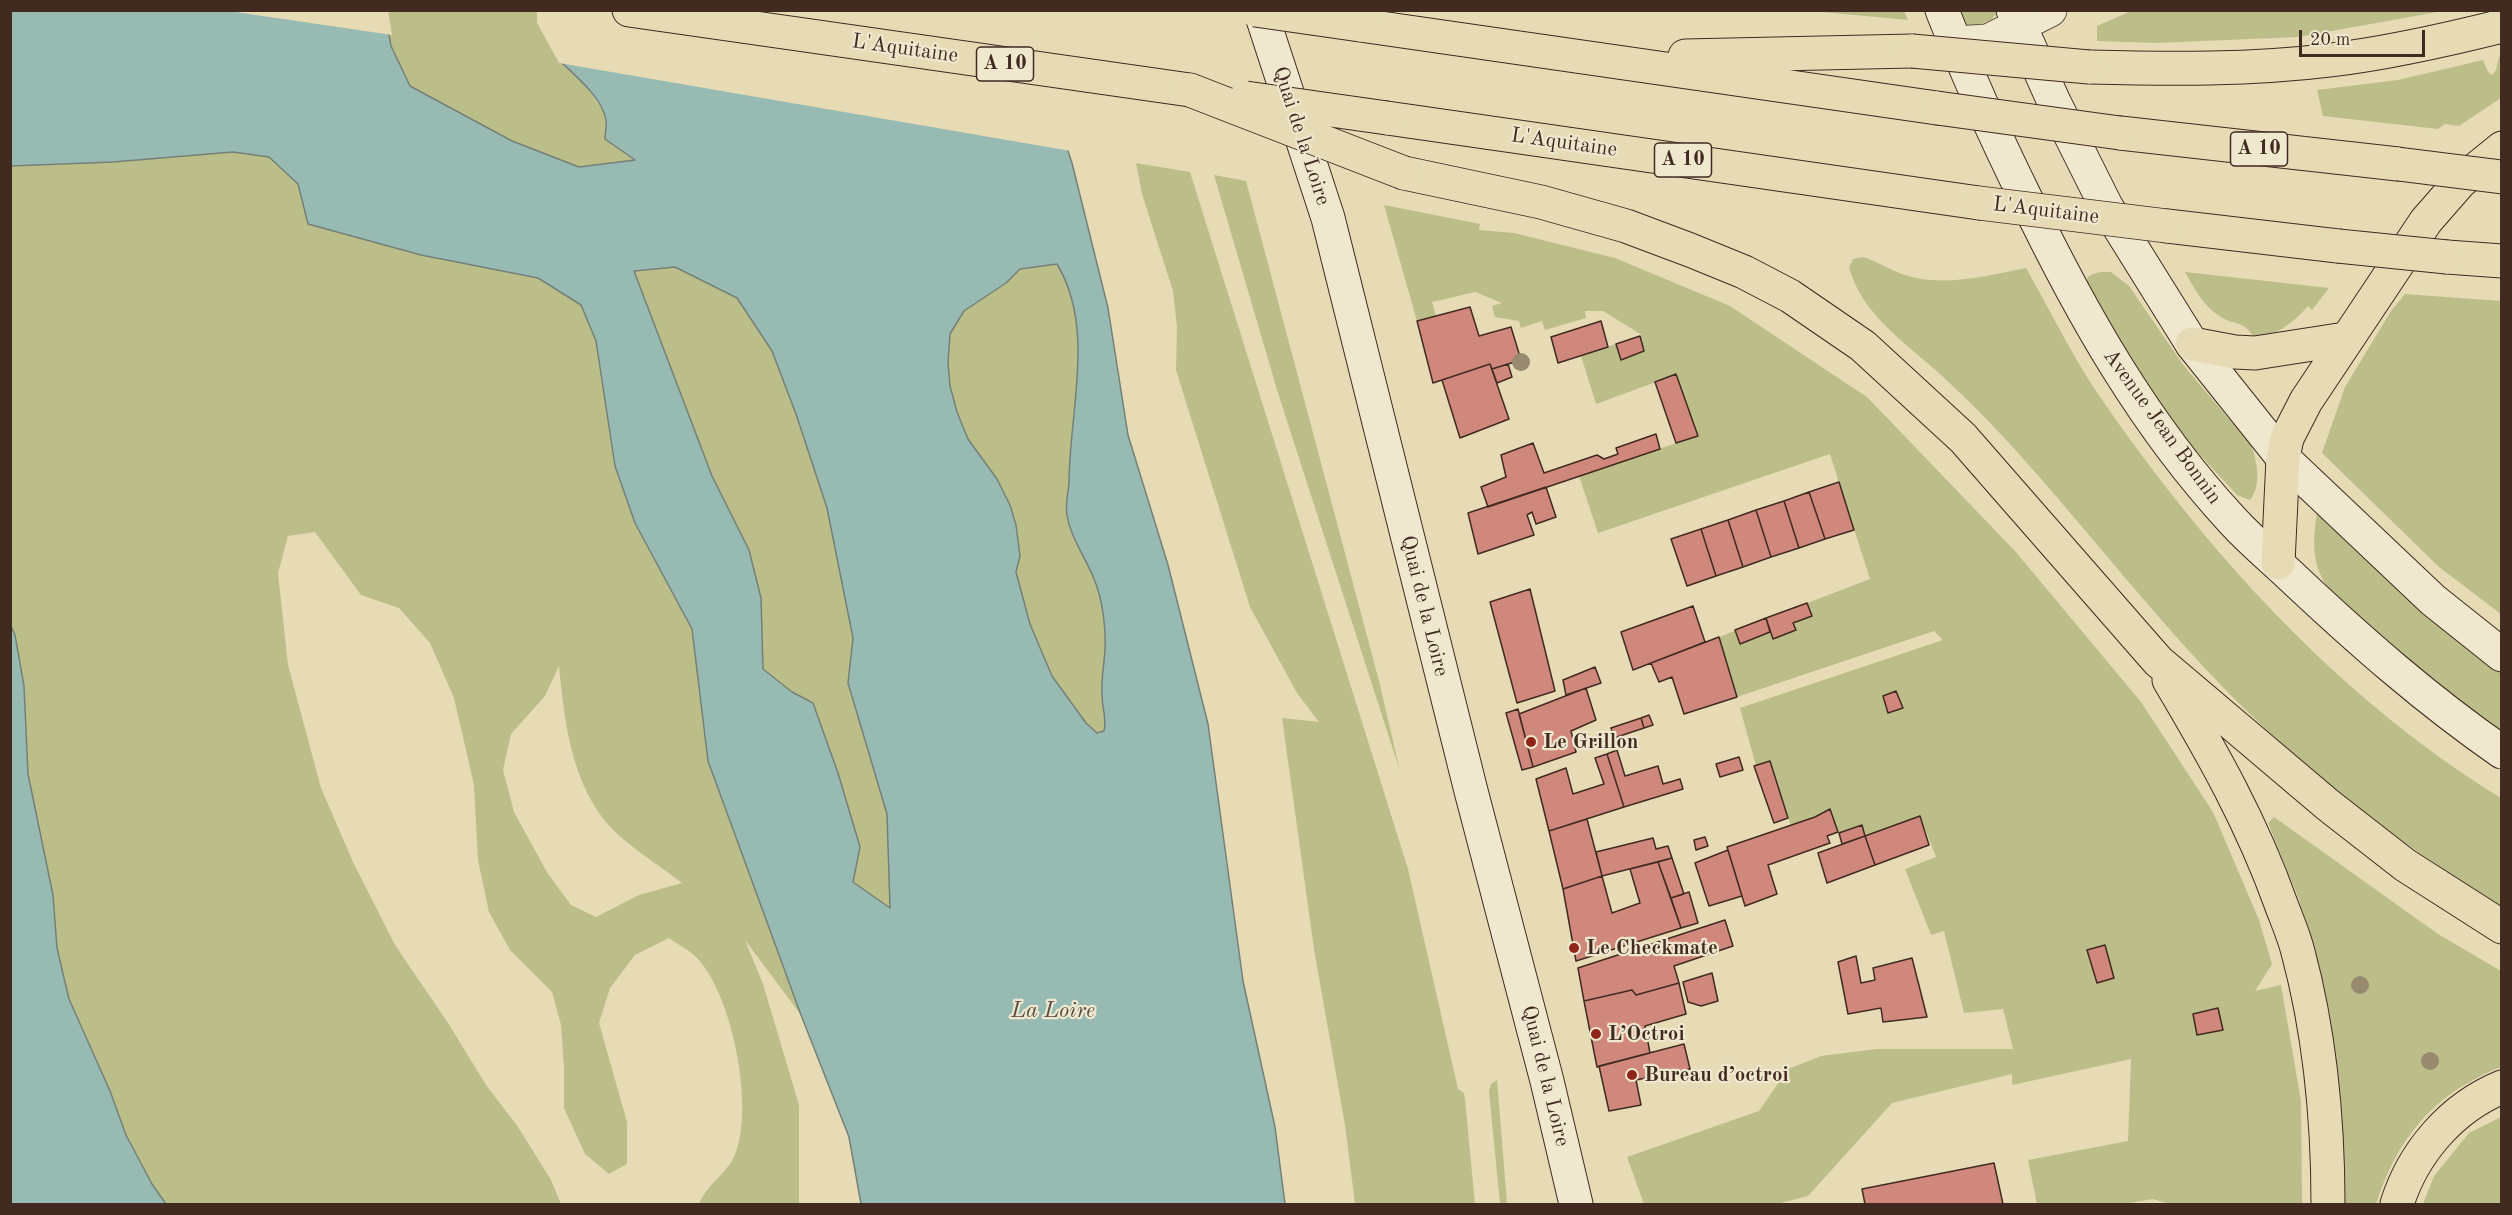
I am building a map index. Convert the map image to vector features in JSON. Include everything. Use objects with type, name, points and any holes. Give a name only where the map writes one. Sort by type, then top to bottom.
[{"type":"main road","name":"L'Aquitaine","points":[[629,10],[1979,203],[2338,246],[2502,261]]},
{"type":"main road","name":"A 10","points":[[1255,10],[2121,133],[2502,177]]},
{"type":"main road","points":[[1588,58],[1912,51],[2089,67],[2190,69],[2331,60],[2447,40],[2502,26]]},
{"type":"main road","points":[[1190,90],[1404,173],[1541,202],[1626,226],[1744,272],[1790,296],[1863,346],[1963,438],[2158,661],[2328,805],[2405,865],[2502,927]]},
{"type":"main road","points":[[2277,563],[2283,458],[2287,438],[2306,401],[2345,339],[2426,221],[2460,182],[2502,148]]},
{"type":"main road","points":[[2193,344],[2235,352],[2255,353],[2345,339]]},
{"type":"main road","points":[[2158,661],[2220,766],[2263,854],[2298,950],[2320,1053],[2328,1155],[2328,1204]]},
{"type":"main road","points":[[2397,1204],[2414,1162],[2450,1119],[2487,1093],[2502,1087]]},
{"type":"street","name":"Quai de la Loire","points":[[1260,10],[1328,218],[1468,780],[1547,1081],[1576,1204]]},
{"type":"street","name":"Avenue Jean Bonnin","points":[[1942,10],[1989,122],[2081,309],[2120,374],[2181,459],[2232,521],[2385,664],[2502,752]]},
{"type":"street","points":[[1955,43],[1988,41],[2017,18],[2050,10]]},
{"type":"street","points":[[2017,18],[2054,102],[2106,206],[2193,344],[2283,458],[2433,600],[2502,655]]},
{"type":"green space","points":[[385,11],[540,11],[562,63],[585,85],[603,111],[606,121],[605,139],[636,161],[579,167],[512,141],[410,86],[391,46]]},
{"type":"green space","points":[[1812,11],[1904,11],[1908,20]]},
{"type":"green space","points":[[1952,11],[1998,11],[1992,19],[1973,27],[1963,24]]},
{"type":"green space","points":[[2131,11],[2443,11],[2298,37],[2155,43],[2097,41],[2097,26]]},
{"type":"green space","points":[[2501,56],[2501,98],[2459,126],[2445,124],[2438,129],[2323,116],[2317,90],[2398,80],[2483,60],[2488,72],[2492,75]]},
{"type":"green space","points":[[233,152],[269,157],[298,184],[308,224],[421,255],[538,278],[581,305],[596,341],[615,466],[635,523],[692,629],[708,761],[801,1015],[745,940],[763,984],[799,1105],[799,1204],[699,1204],[707,1190],[734,1157],[740,1137],[741,1082],[737,1052],[720,996],[708,973],[695,956],[669,938],[635,955],[610,988],[599,1023],[627,1122],[627,1164],[609,1174],[585,1154],[564,1108],[561,1025],[552,992],[510,950],[489,912],[478,860],[474,785],[454,698],[430,643],[399,608],[361,595],[315,532],[288,536],[278,573],[288,665],[321,788],[353,862],[395,945],[450,1026],[486,1085],[518,1127],[551,1180],[561,1204],[166,1204],[152,1184],[126,1135],[110,1091],[69,999],[57,948],[53,895],[28,774],[24,686],[15,635],[10,623],[10,166],[113,162]],"holes":[[[559,666],[569,736],[582,782],[593,803],[606,822],[623,839],[682,883],[639,895],[596,917],[571,905],[548,874],[514,812],[503,770],[511,734],[545,696]]]},
{"type":"green space","points":[[1136,163],[1190,172],[1408,869],[1458,1089],[1464,1093],[1475,1204],[1355,1204],[1345,1125],[1314,949],[1282,718],[1319,722],[1297,693],[1250,607],[1176,370],[1177,327],[1173,291],[1142,194]]},
{"type":"green space","points":[[1214,175],[1246,181],[1379,681],[1400,771],[1278,393]]},
{"type":"green space","points":[[1384,205],[1480,224],[1479,230],[1514,233],[1615,258],[1730,306],[1867,397],[2015,551],[2141,702],[2213,812],[2259,920],[2272,964],[2255,991],[2281,985],[2301,1101],[2302,1204],[2169,1204],[2153,1199],[2123,1204],[2037,1204],[2028,1160],[2128,1141],[2131,1059],[2012,1085],[2012,1074],[1892,1103],[1808,1196],[1777,1204],[1644,1204],[1627,1157],[1759,1111],[1788,1069],[1821,1056],[1877,1049],[2013,1049],[2003,1009],[1964,1013],[1944,931],[1931,935],[1905,869],[1936,857],[1920,816],[1865,836],[1862,826],[1839,833],[1829,809],[1791,826],[1770,762],[1756,766],[1740,708],[1943,640],[1934,631],[1737,697],[1719,637],[1870,579],[1830,454],[1598,533],[1579,476],[1697,436],[1675,375],[1596,404],[1581,356],[1616,344],[1621,359],[1644,351],[1640,336],[1642,335],[1603,311],[1585,311],[1586,318],[1545,330],[1542,321],[1521,328],[1519,321],[1495,317],[1492,306],[1502,303],[1475,292],[1432,302],[1436,316],[1417,321]]},
{"type":"green space","points":[[1864,257],[1902,274],[1932,280],[1964,279],[2026,268],[2098,394],[2183,509],[2230,564],[2331,668],[2385,715],[2442,759],[2501,798],[2501,906],[2435,864],[2341,794],[2281,743],[2220,684],[2158,616],[2001,434],[1874,313],[1855,284],[1849,267],[1853,259]]},
{"type":"green space","points":[[1057,264],[1069,289],[1078,344],[1067,515],[1072,533],[1097,586],[1104,626],[1102,700],[1105,726],[1104,731],[1097,734],[1086,723],[1052,676],[1030,624],[1016,572],[1020,556],[1016,525],[1010,505],[997,479],[968,439],[950,386],[948,363],[950,334],[964,311],[1006,283],[1020,269]]},
{"type":"green space","points":[[675,267],[737,298],[772,351],[796,414],[827,508],[853,638],[848,683],[887,814],[890,908],[853,882],[860,847],[813,703],[792,692],[763,669],[761,598],[749,550],[712,476],[634,271]]},
{"type":"green space","points":[[2111,272],[2129,286],[2184,366],[2251,445],[2257,480],[2250,500],[2237,495],[2175,428],[2085,290],[2089,276]]},
{"type":"green space","points":[[2185,272],[2329,288],[2312,310],[2308,306],[2284,328],[2270,335],[2254,338],[2242,325],[2223,318],[2213,311],[2199,296]]},
{"type":"green space","points":[[2405,294],[2501,301],[2501,614],[2439,567],[2322,453],[2345,387],[2391,311]]},
{"type":"green space","points":[[2317,513],[2501,667],[2501,730],[2411,662],[2327,586],[2318,569],[2314,551]]},
{"type":"green space","points":[[2274,817],[2438,934],[2501,971],[2501,1067],[2457,1090],[2422,1120],[2396,1158],[2376,1204],[2342,1204],[2323,989],[2299,899],[2268,823]]},
{"type":"green space","points":[[1497,1080],[1507,1204],[1500,1204],[1489,1091],[1491,1084]]},
{"type":"green space","points":[[2501,1117],[2501,1204],[2423,1204],[2434,1176],[2469,1133]]},
{"type":"water","name":"La Loire","points":[[11,11],[385,11],[391,46],[410,86],[512,141],[579,167],[635,160],[605,139],[606,120],[600,104],[588,88],[562,63],[1021,11],[1072,163],[1108,308],[1128,435],[1168,565],[1208,724],[1243,981],[1275,1127],[1285,1204],[861,1204],[849,1137],[801,1015],[708,761],[692,629],[635,523],[615,466],[596,341],[581,305],[538,278],[421,255],[308,224],[298,184],[269,157],[233,152],[113,162],[11,166]],"holes":[[[1057,264],[1069,289],[1078,343],[1078,371],[1066,511],[1072,533],[1097,587],[1104,626],[1102,700],[1105,726],[1104,731],[1097,733],[1086,723],[1052,676],[1030,624],[1016,572],[1020,556],[1016,525],[1010,505],[997,479],[968,439],[950,386],[948,363],[950,334],[964,311],[1006,283],[1020,269]],[[675,267],[737,298],[772,351],[796,414],[827,508],[853,638],[848,683],[887,814],[890,908],[853,882],[860,847],[838,773],[813,703],[792,692],[763,669],[761,598],[749,550],[712,476],[634,271]]]},
{"type":"water","points":[[10,624],[15,635],[24,686],[28,774],[53,895],[57,948],[69,999],[110,1091],[126,1135],[152,1184],[166,1204],[11,1204]]},
{"type":"pier","points":[[229,10],[388,10],[392,35],[229,11]]},
{"type":"pier","points":[[537,10],[1024,10],[1071,151],[559,63],[537,23]]},
{"type":"building","points":[[1470,307],[1479,336],[1511,327],[1521,360],[1492,369],[1490,364],[1433,383],[1417,321]]},
{"type":"building","points":[[1601,321],[1608,347],[1558,363],[1551,337]]},
{"type":"building","points":[[1640,336],[1644,351],[1621,360],[1616,344]]},
{"type":"building","points":[[1490,364],[1509,419],[1460,438],[1442,380]]},
{"type":"building","points":[[1508,364],[1512,377],[1497,383],[1492,369]]},
{"type":"building","points":[[1676,374],[1698,436],[1676,443],[1655,382]]},
{"type":"building","points":[[1656,434],[1660,449],[1488,507],[1481,487],[1506,477],[1501,455],[1533,443],[1544,473],[1597,455],[1604,459],[1618,454],[1616,448]]},
{"type":"building","points":[[1839,482],[1854,530],[1825,539],[1809,492]]},
{"type":"building","points":[[1546,487],[1556,517],[1536,524],[1532,512],[1527,515],[1534,535],[1478,554],[1468,513]]},
{"type":"building","points":[[1809,492],[1825,539],[1799,548],[1784,501]]},
{"type":"building","points":[[1784,501],[1799,548],[1771,557],[1756,510]]},
{"type":"building","points":[[1756,510],[1771,557],[1743,567],[1728,520]]},
{"type":"building","points":[[1728,520],[1743,567],[1716,576],[1701,529]]},
{"type":"building","points":[[1701,529],[1716,576],[1687,586],[1671,539]]},
{"type":"building","points":[[1530,589],[1555,691],[1517,703],[1490,602]]},
{"type":"building","points":[[1807,603],[1812,616],[1793,623],[1796,630],[1773,639],[1766,618]]},
{"type":"building","points":[[1693,606],[1705,642],[1633,670],[1621,632]]},
{"type":"building","points":[[1766,618],[1770,632],[1740,644],[1735,630]]},
{"type":"building","points":[[1719,637],[1737,697],[1684,714],[1672,677],[1659,682],[1651,663]]},
{"type":"building","points":[[1595,667],[1601,683],[1566,695],[1563,680]]},
{"type":"building","points":[[1586,688],[1596,720],[1571,731],[1576,752],[1533,767],[1519,714]]},
{"type":"building","points":[[1896,691],[1903,708],[1888,713],[1883,696]]},
{"type":"building","points":[[1518,709],[1533,767],[1522,770],[1506,713]]},
{"type":"building","points":[[1649,715],[1653,725],[1644,728],[1641,718]]},
{"type":"building","points":[[1641,718],[1644,728],[1614,738],[1611,728]]},
{"type":"building","points":[[1601,735],[1603,742],[1592,746],[1589,739]]},
{"type":"building","points":[[1617,750],[1625,776],[1658,766],[1663,784],[1680,779],[1683,789],[1624,807],[1607,754]]},
{"type":"building","points":[[1607,754],[1624,807],[1549,831],[1536,779],[1566,768],[1573,794],[1604,784],[1595,758]]},
{"type":"building","points":[[1739,757],[1743,770],[1720,777],[1716,764]]},
{"type":"building","points":[[1770,761],[1788,818],[1774,823],[1754,766]]},
{"type":"building","points":[[1830,809],[1838,832],[1827,836],[1830,843],[1768,865],[1777,894],[1745,906],[1727,847],[1815,817]]},
{"type":"building","points":[[1920,816],[1929,845],[1875,865],[1865,836]]},
{"type":"building","points":[[1587,819],[1602,876],[1563,889],[1549,831]]},
{"type":"building","points":[[1862,825],[1865,836],[1842,844],[1839,833]]},
{"type":"building","points":[[1865,836],[1875,865],[1827,883],[1818,853]]},
{"type":"building","points":[[1705,837],[1708,846],[1696,850],[1694,840]]},
{"type":"building","points":[[1653,838],[1656,849],[1668,846],[1672,858],[1602,876],[1596,852]]},
{"type":"building","points":[[1728,850],[1742,896],[1709,906],[1695,863]]},
{"type":"building","points":[[1672,858],[1684,894],[1671,898],[1658,862]]},
{"type":"building","points":[[1658,862],[1681,928],[1576,961],[1563,889],[1602,876],[1612,913],[1640,903],[1630,869]]},
{"type":"building","points":[[1689,892],[1698,923],[1681,928],[1671,898]]},
{"type":"building","points":[[1725,920],[1733,946],[1674,966],[1679,983],[1636,995],[1632,990],[1584,1001],[1578,968]]},
{"type":"building","points":[[2105,945],[2114,978],[2097,983],[2087,950]]},
{"type":"building","points":[[1856,956],[1861,983],[1875,980],[1873,968],[1912,958],[1927,1017],[1883,1022],[1881,1008],[1848,1014],[1838,962]]},
{"type":"building","points":[[1712,973],[1718,1001],[1701,1006],[1688,1002],[1683,982]]},
{"type":"building","points":[[1679,983],[1686,1014],[1645,1026],[1650,1053],[1597,1067],[1584,1001],[1632,990],[1636,995]]},
{"type":"building","points":[[2218,1008],[2223,1030],[2197,1035],[2193,1014]]},
{"type":"building","name":"Bureau d’octroi","points":[[1684,1044],[1690,1069],[1636,1080],[1641,1105],[1609,1111],[1599,1066]]},
{"type":"building","points":[[1994,1163],[2003,1204],[1865,1204],[1862,1189]]},
{"type":"place","name":"Le Grillon","points":[[1531,742]]},
{"type":"place","name":"Le Checkmate","points":[[1574,948]]},
{"type":"place","name":"L’Octroi","points":[[1596,1034]]},
{"type":"place","name":"Bureau d’octroi","points":[[1632,1075]]}]
